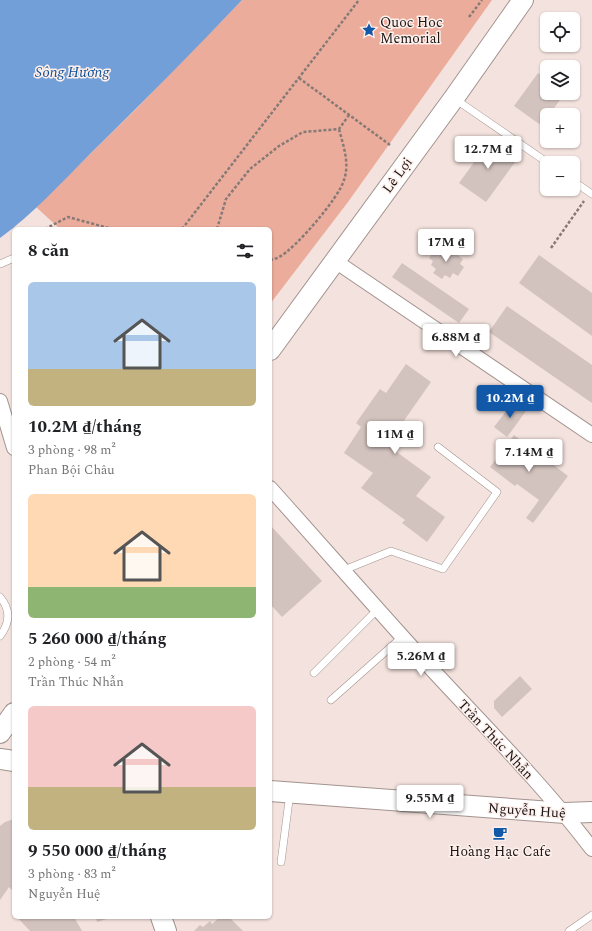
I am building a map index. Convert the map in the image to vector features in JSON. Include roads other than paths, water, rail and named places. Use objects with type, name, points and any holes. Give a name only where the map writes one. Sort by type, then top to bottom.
[{"type":"main road","name":"Lê Lợi","points":[[272,347],[524,0]]},
{"type":"main road","points":[[0,733],[12,716]]},
{"type":"main road","points":[[0,759],[12,761]]},
{"type":"main road","name":"Nguyễn Huệ","points":[[272,791],[565,813],[592,812]]},
{"type":"main road","points":[[162,919],[166,931]]},
{"type":"street","points":[[335,261],[592,434]]},
{"type":"street","points":[[0,401],[12,441]]},
{"type":"street","name":"Trần Thúc Nhẫn","points":[[272,490],[402,637],[565,813],[592,849]]},
{"type":"lane","points":[[454,98],[540,157]]},
{"type":"lane","points":[[580,186],[591,193]]},
{"type":"lane","points":[[0,264],[12,259]]},
{"type":"lane","points":[[344,570],[391,551],[442,569],[497,492],[438,447]]},
{"type":"lane","points":[[0,597],[6,605],[11,622],[0,636]]},
{"type":"lane","points":[[314,673],[378,609]]},
{"type":"lane","points":[[331,700],[402,637]]},
{"type":"lane","points":[[281,862],[290,793]]},
{"type":"lane","points":[[569,931],[592,915]]},
{"type":"water","name":"Sông Hương","points":[[0,0],[242,0],[47,197],[24,219],[0,238]]},
{"type":"place","name":"Quoc Hoc Memorial","points":[[369,30]]},
{"type":"place","name":"Hoàng Hạc Cafe","points":[[500,833]]}]
